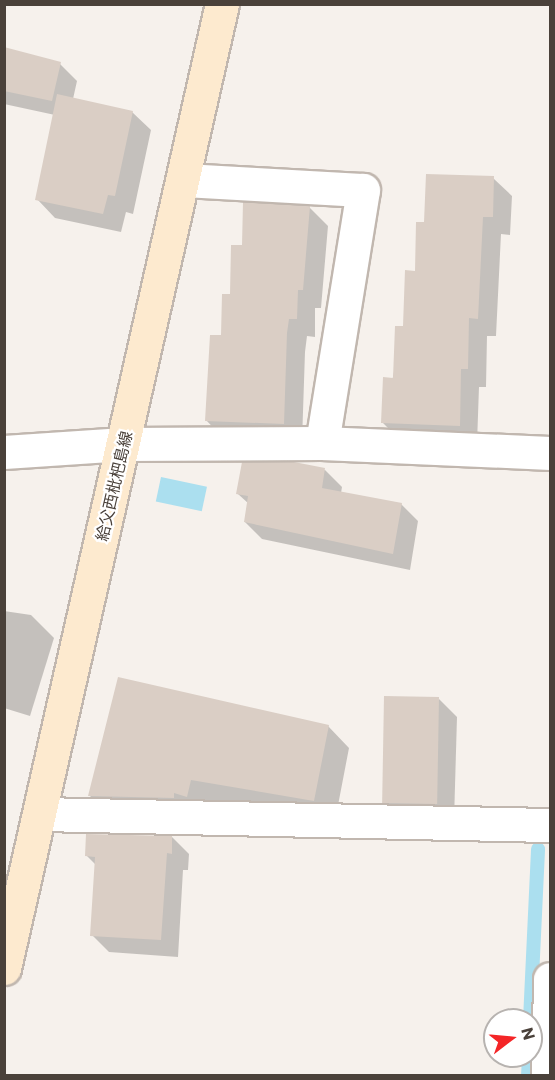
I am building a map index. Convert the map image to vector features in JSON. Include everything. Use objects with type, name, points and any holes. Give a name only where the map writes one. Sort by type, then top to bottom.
[{"type":"main road","name":"給父西枇杷島線","points":[[4,968],[222,4]]},
{"type":"street","points":[[183,180],[363,190],[322,443]]},
{"type":"street","points":[[4,452],[124,444],[322,443],[550,453]]},
{"type":"street","points":[[40,814],[550,825]]},
{"type":"street","points":[[548,1076],[550,979]]},
{"type":"water","points":[[161,477],[207,487],[202,511],[156,501]]},
{"type":"building","points":[[4,47],[61,62],[52,101],[4,91]]},
{"type":"building","points":[[57,94],[133,111],[115,196],[108,195],[103,214],[35,200]]},
{"type":"building","points":[[426,174],[494,176],[493,217],[483,217],[478,319],[469,318],[468,369],[461,369],[460,426],[381,423],[383,377],[393,378],[395,326],[403,326],[405,270],[415,271],[416,222],[424,222]]},
{"type":"building","points":[[243,202],[310,206],[303,290],[298,290],[297,319],[289,319],[287,333],[284,424],[205,421],[210,335],[221,335],[222,294],[230,294],[231,245],[242,245]]},
{"type":"building","points":[[242,462],[294,462],[325,468],[322,488],[402,503],[393,554],[244,522],[248,496],[236,494]]},
{"type":"building","points":[[118,677],[329,725],[314,801],[191,780],[187,797],[174,793],[174,798],[88,796]]},
{"type":"building","points":[[384,696],[439,697],[437,804],[382,803]]},
{"type":"building","points":[[86,834],[172,836],[172,854],[167,853],[161,940],[90,936],[95,857],[85,856]]},
{"type":"waterway","points":[[531,1008],[538,849]]},
{"type":"waterway","points":[[528,1068],[528,1076]]}]
